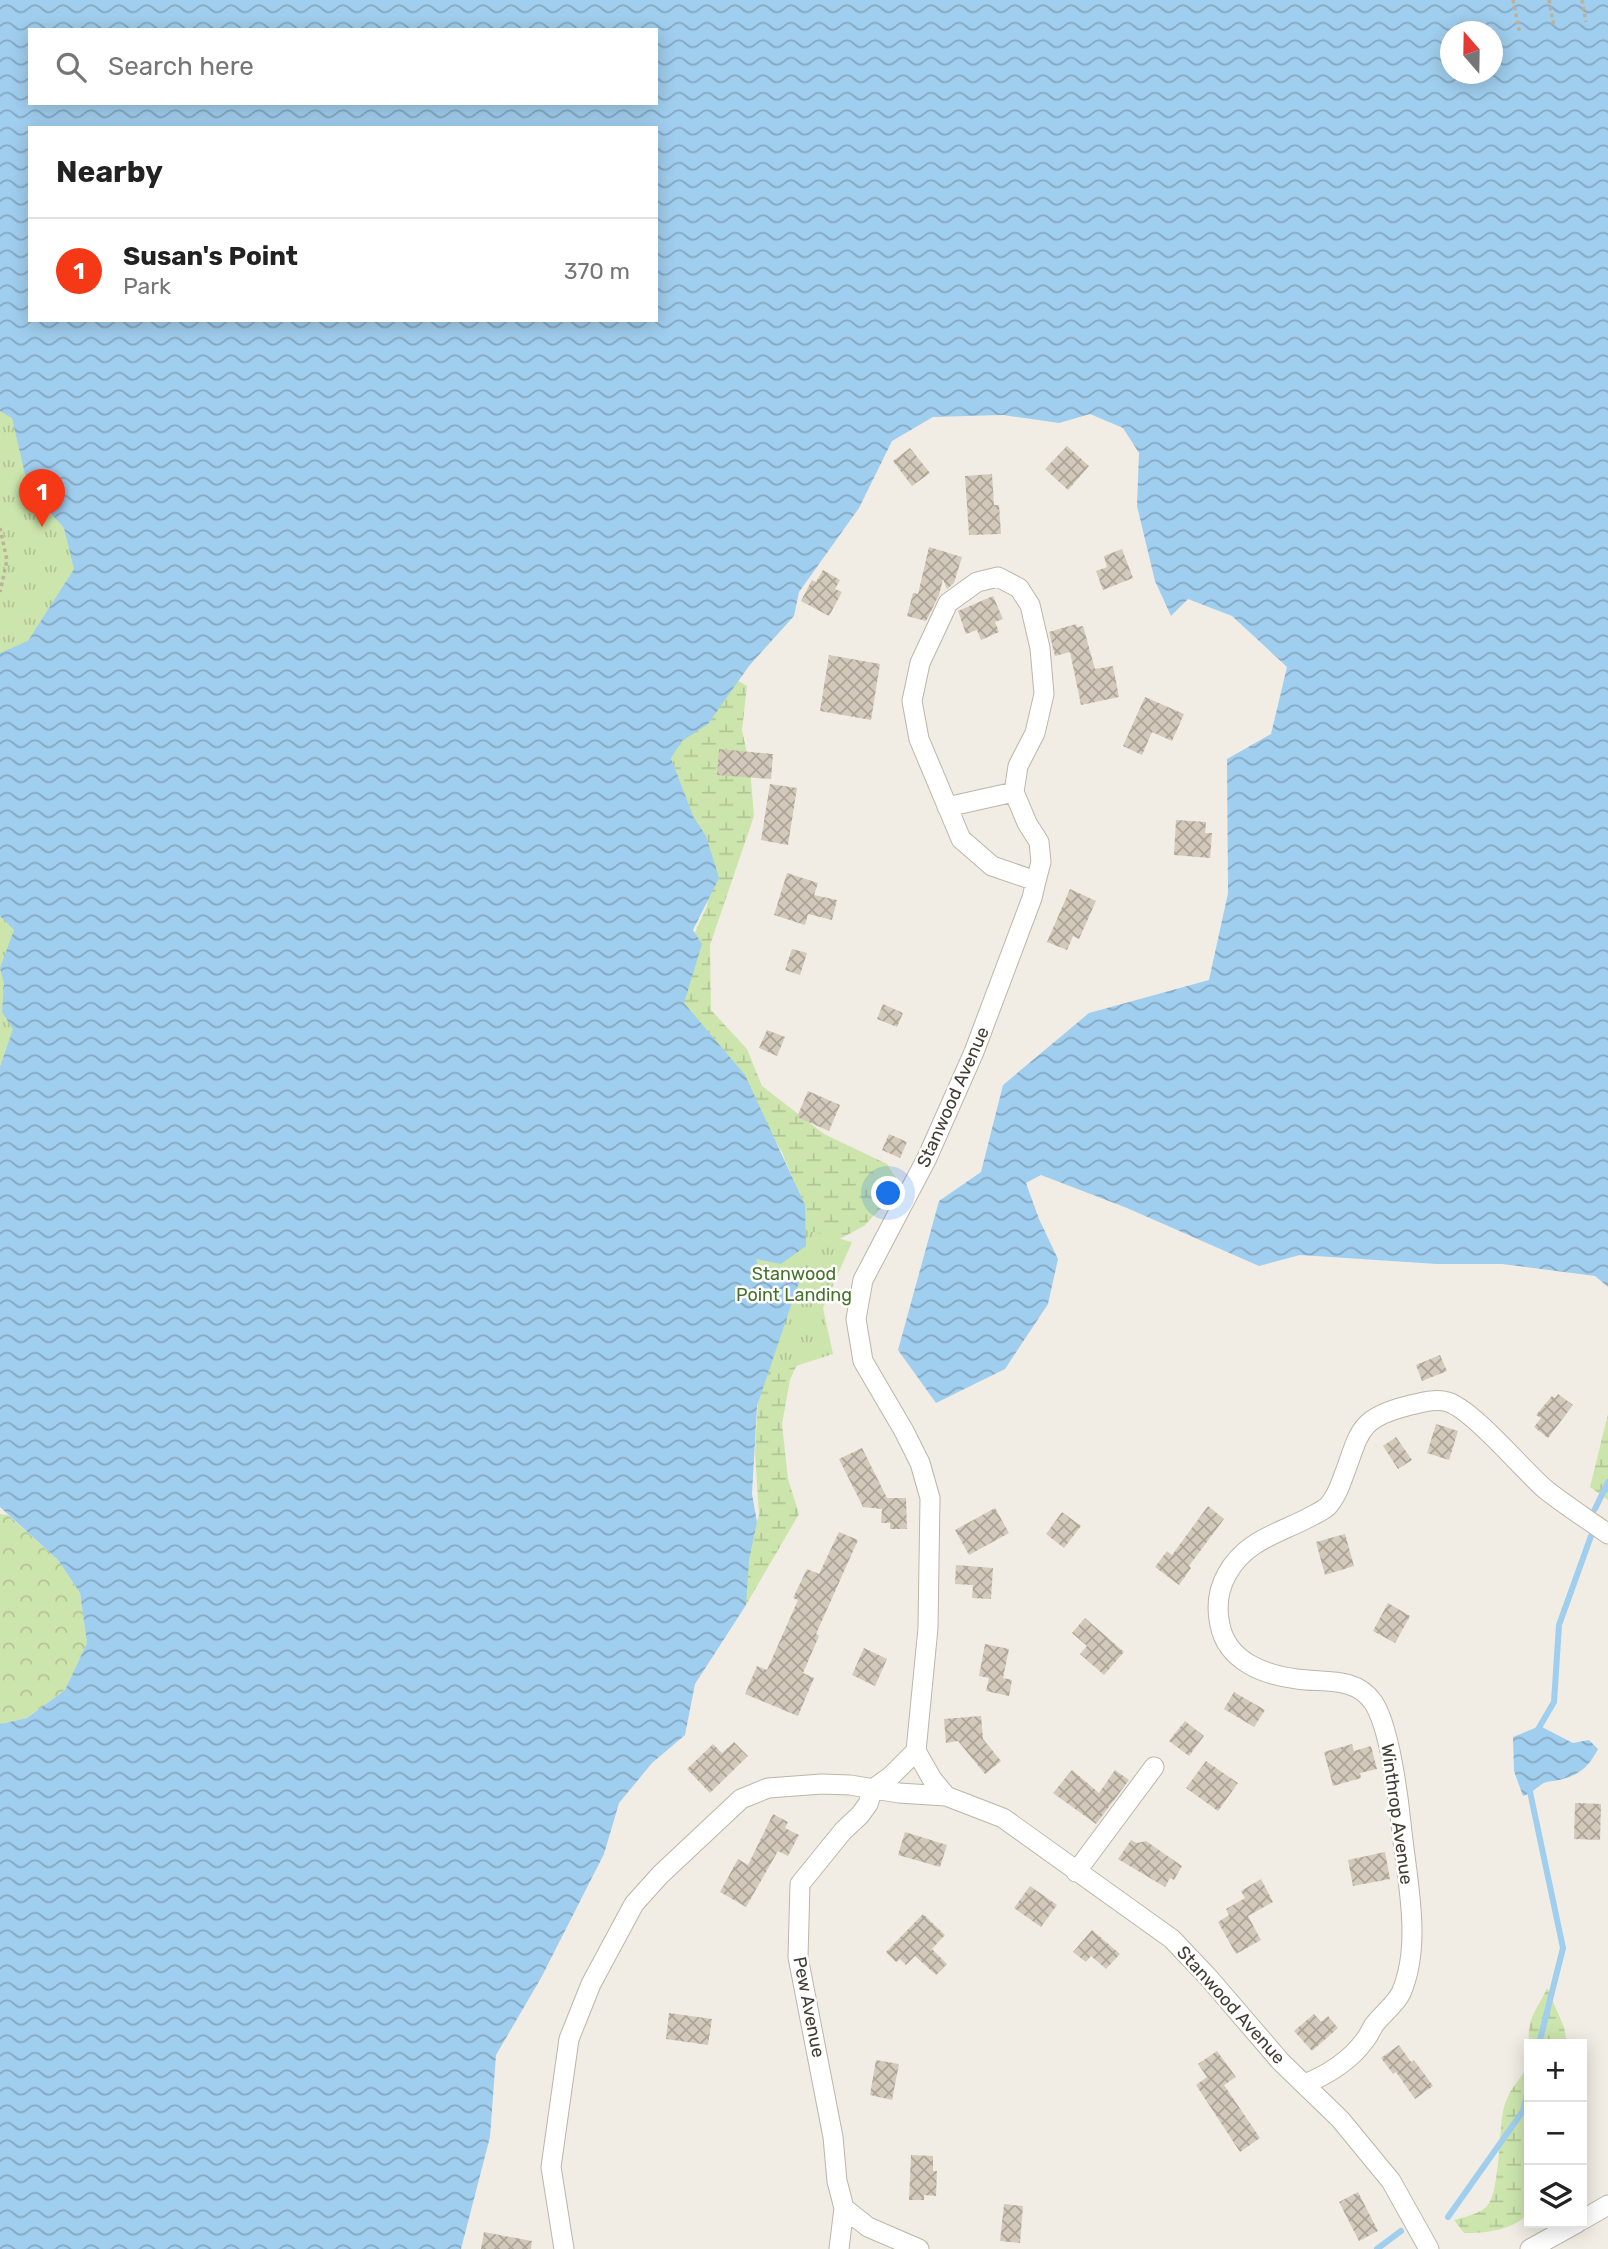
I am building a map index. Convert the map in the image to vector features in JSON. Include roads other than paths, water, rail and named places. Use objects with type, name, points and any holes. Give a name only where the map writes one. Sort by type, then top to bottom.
[{"type":"street","points":[[947,807],[1014,792],[1018,766],[1035,733],[1044,694],[1040,648],[1030,605],[1019,587],[998,578],[977,582],[948,603],[920,663],[912,701],[919,739],[941,787],[947,807],[961,839],[992,866],[1036,881]]},
{"type":"street","name":"Stanwood Avenue","points":[[916,1751],[928,1628],[930,1498],[920,1463],[863,1361],[856,1319],[863,1280],[927,1158],[969,1064],[1036,881],[1041,862],[1039,842],[1027,823],[1014,792]]},
{"type":"street","name":"Winthrop Avenue","points":[[1304,2084],[1338,2068],[1364,2042],[1400,1995],[1411,1961],[1413,1930],[1399,1807],[1384,1728],[1374,1702],[1360,1689],[1345,1682],[1297,1679],[1270,1674],[1248,1664],[1232,1652],[1220,1630],[1217,1608],[1222,1583],[1233,1563],[1248,1547],[1327,1508],[1337,1495],[1358,1435],[1369,1421],[1381,1412],[1428,1401],[1447,1402],[1465,1411],[1547,1490],[1608,1534]]},
{"type":"street","points":[[873,1789],[891,1776],[916,1751],[932,1779],[946,1796]]},
{"type":"street","points":[[1076,1872],[1154,1767]]},
{"type":"street","name":"Stanwood Avenue","points":[[564,2249],[551,2167],[569,2039],[591,1984],[634,1904],[669,1866],[741,1800],[768,1788],[795,1784],[850,1785],[946,1796],[1003,1818],[1172,1939],[1281,2062],[1340,2119],[1391,2181],[1429,2249]]},
{"type":"street","name":"Pew Avenue","points":[[839,2249],[844,2208],[836,2182],[833,2137],[798,1957],[800,1884],[843,1831],[860,1815],[868,1804],[873,1789]]},
{"type":"street","points":[[1587,2217],[1608,2205]]},
{"type":"street","points":[[844,2208],[868,2227],[919,2249]]},
{"type":"street","points":[[1530,2249],[1568,2228]]},
{"type":"water","points":[[0,0],[1608,0],[1608,1287],[1595,1276],[1502,1264],[1437,1264],[1300,1255],[1259,1266],[1127,1208],[1041,1175],[1026,1183],[1058,1259],[1048,1304],[1005,1369],[936,1403],[898,1350],[939,1201],[981,1172],[1003,1085],[1089,1013],[1209,980],[1228,893],[1227,759],[1271,734],[1287,667],[1232,616],[1188,599],[1171,616],[1155,581],[1137,506],[1139,453],[1123,428],[1090,414],[1059,423],[1003,415],[933,417],[892,441],[859,508],[799,592],[794,616],[749,666],[708,724],[682,741],[671,758],[693,816],[706,836],[719,878],[693,930],[702,944],[684,1003],[745,1075],[805,1205],[806,1246],[781,1264],[756,1259],[763,1281],[799,1282],[757,1406],[752,1494],[757,1522],[749,1560],[746,1605],[695,1684],[685,1735],[652,1763],[619,1803],[604,1854],[541,1978],[496,2055],[490,2137],[461,2249],[0,2249],[0,1724],[27,1718],[65,1690],[87,1643],[80,1593],[58,1560],[0,1507],[0,1067],[13,1029],[2,1012],[4,983],[0,968],[14,930],[0,916],[0,653],[28,641],[74,569],[64,528],[28,487],[12,418],[0,411]]},
{"type":"water","points":[[1540,1726],[1573,1743],[1589,1740],[1598,1749],[1587,1766],[1577,1773],[1544,1783],[1523,1796],[1514,1771],[1513,1737]]},
{"type":"waterway","points":[[1595,1509],[1608,1482]]},
{"type":"waterway","points":[[1537,1731],[1554,1702],[1559,1625],[1591,1536]]},
{"type":"waterway","points":[[1529,1787],[1563,1948],[1540,2039]]},
{"type":"waterway","points":[[1448,2217],[1523,2111],[1525,2102]]},
{"type":"waterway","points":[[1377,2249],[1401,2231]]},
{"type":"place","name":"Susan's Point","points":[[42,527]]},
{"type":"park label","name":"Stanwood Point Landing","points":[[794,1284]]}]
